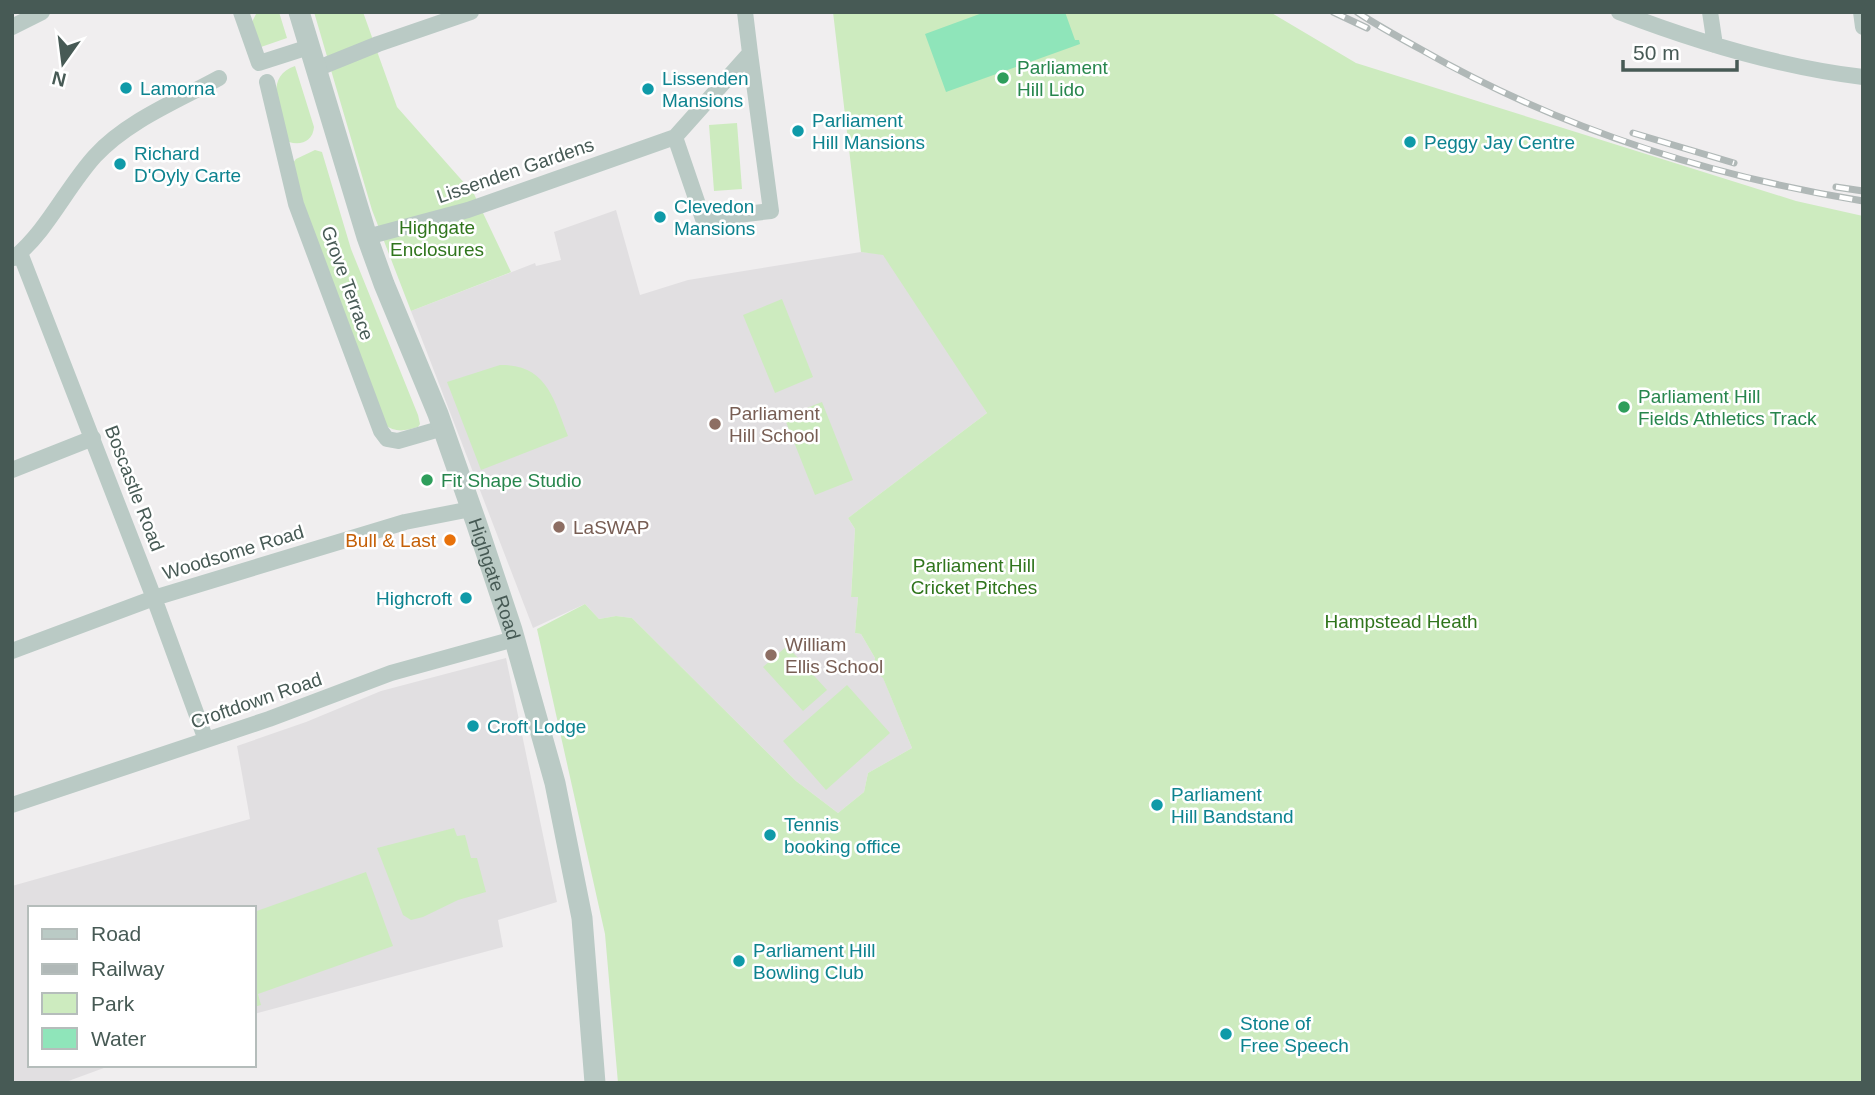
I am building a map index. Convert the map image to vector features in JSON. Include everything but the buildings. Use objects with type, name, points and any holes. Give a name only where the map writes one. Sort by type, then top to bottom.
[{"type":"street","points":[[12,27],[42,12]]},
{"type":"street","points":[[241,12],[259,63],[309,47]]},
{"type":"street","name":"Highgate Road","points":[[299,12],[367,237],[443,428],[471,509],[514,639],[555,783],[582,918],[595,1083]]},
{"type":"street","points":[[316,69],[471,12]]},
{"type":"street","points":[[675,136],[703,219],[771,211],[745,12]]},
{"type":"street","points":[[1619,12],[1664,30],[1715,45],[1863,78]]},
{"type":"street","points":[[1710,12],[1715,45]]},
{"type":"street","points":[[1861,12],[1863,27]]},
{"type":"street","name":"Lissenden Gardens","points":[[367,237],[468,211],[675,136],[750,53]]},
{"type":"street","points":[[16,256],[36,236],[96,155],[115,138],[219,78]]},
{"type":"street","name":"Grove Terrace","points":[[267,82],[296,204],[381,431],[387,439],[398,441],[443,428]]},
{"type":"street","name":"Boscastle Road","points":[[16,256],[93,438],[206,740]]},
{"type":"street","points":[[12,470],[93,438]]},
{"type":"street","name":"Woodsome Road","points":[[12,651],[154,598],[405,522],[471,509]]},
{"type":"street","name":"Croftdown Road","points":[[12,805],[206,740],[391,673],[514,639]]},
{"type":"shaded area","name":"Parliament Hill School","points":[[616,210],[640,295],[688,280],[861,252],[883,254],[951,353],[987,413],[848,518],[855,529],[851,596],[858,597],[855,633],[861,634],[875,658],[912,748],[868,773],[864,792],[838,813],[796,781],[632,618],[616,616],[599,619],[585,604],[533,628],[411,311],[535,263],[536,266],[561,260],[554,232]]},
{"type":"shaded area","points":[[506,658],[557,902],[498,920],[503,947],[256,1013],[256,906],[28,906],[28,1067],[107,1067],[63,1083],[12,1083],[12,886],[250,819],[237,746],[306,722],[381,691]]},
{"type":"green space","points":[[257,12],[279,12],[287,38],[261,47],[251,24]]},
{"type":"green space","name":"Highgate Enclosures","points":[[314,12],[363,12],[397,107],[474,194],[511,272],[411,311],[372,210]]},
{"type":"green space","name":"Hampstead Heath","points":[[833,12],[1270,12],[1356,63],[1796,201],[1863,216],[1863,1083],[618,1083],[605,934],[537,629],[585,604],[599,619],[616,616],[632,618],[796,781],[838,813],[864,792],[868,773],[912,748],[883,678],[874,670],[875,658],[861,634],[855,633],[858,597],[851,597],[855,529],[848,518],[987,413],[883,255],[861,252]]},
{"type":"green space","points":[[295,66],[314,127],[309,139],[298,143],[289,142],[276,89],[285,71]]},
{"type":"green space","points":[[737,123],[742,189],[714,191],[709,125]]},
{"type":"green space","points":[[315,150],[322,152],[351,249],[418,415],[418,427],[400,430],[383,424],[302,199],[292,164],[296,159]]},
{"type":"green space","points":[[782,299],[813,377],[775,393],[743,315]]},
{"type":"green space","points":[[500,365],[516,366],[538,378],[553,397],[568,436],[481,470],[447,382]]},
{"type":"green space","points":[[822,402],[853,480],[815,495],[784,417]]},
{"type":"green space","points":[[787,646],[827,690],[803,711],[763,667]]},
{"type":"green space","points":[[847,685],[890,733],[826,790],[783,741]]},
{"type":"green space","points":[[454,828],[457,836],[465,835],[471,858],[477,858],[486,892],[458,900],[411,920],[403,915],[377,848]]},
{"type":"green space","points":[[366,872],[393,946],[258,994],[261,1005],[256,1006],[256,911]]},
{"type":"water","points":[[985,12],[1065,12],[1075,40],[1079,40],[1080,44],[946,92],[925,34]]},
{"type":"railway","points":[[1333,12],[1367,28]]},
{"type":"railway","points":[[1357,12],[1473,78],[1580,125],[1691,163],[1748,178],[1863,201]]},
{"type":"railway","points":[[1633,133],[1734,163]]},
{"type":"railway","points":[[1836,187],[1863,191]]},
{"type":"place","name":"Parliament Hill Lido","points":[[1003,78]]},
{"type":"place","name":"Lamorna","points":[[126,88]]},
{"type":"place","name":"Lissenden Mansions","points":[[648,89]]},
{"type":"place","name":"Parliament Hill Mansions","points":[[798,131]]},
{"type":"place","name":"Peggy Jay Centre","points":[[1410,142]]},
{"type":"place","name":"Richard D'Oyly Carte","points":[[120,164]]},
{"type":"place","name":"Clevedon Mansions","points":[[660,217]]},
{"type":"place","name":"Parliament Hill Fields Athletics Track","points":[[1624,407]]},
{"type":"place","name":"Parliament Hill School","points":[[715,424]]},
{"type":"place","name":"Fit Shape Studio","points":[[427,480]]},
{"type":"place","name":"LaSWAP","points":[[559,527]]},
{"type":"place","name":"Bull & Last","points":[[450,540]]},
{"type":"place","name":"Highcroft","points":[[466,598]]},
{"type":"place","name":"William Ellis School","points":[[771,655]]},
{"type":"place","name":"Croft Lodge","points":[[473,726]]},
{"type":"place","name":"Parliament Hill Bandstand","points":[[1157,805]]},
{"type":"place","name":"Tennis booking office","points":[[770,835]]},
{"type":"place","name":"Parliament Hill Bowling Club","points":[[739,961]]},
{"type":"place","name":"Stone of Free Speech","points":[[1226,1034]]},
{"type":"park label","name":"Parliament Hill Cricket Pitches","points":[[974,576]]}]
